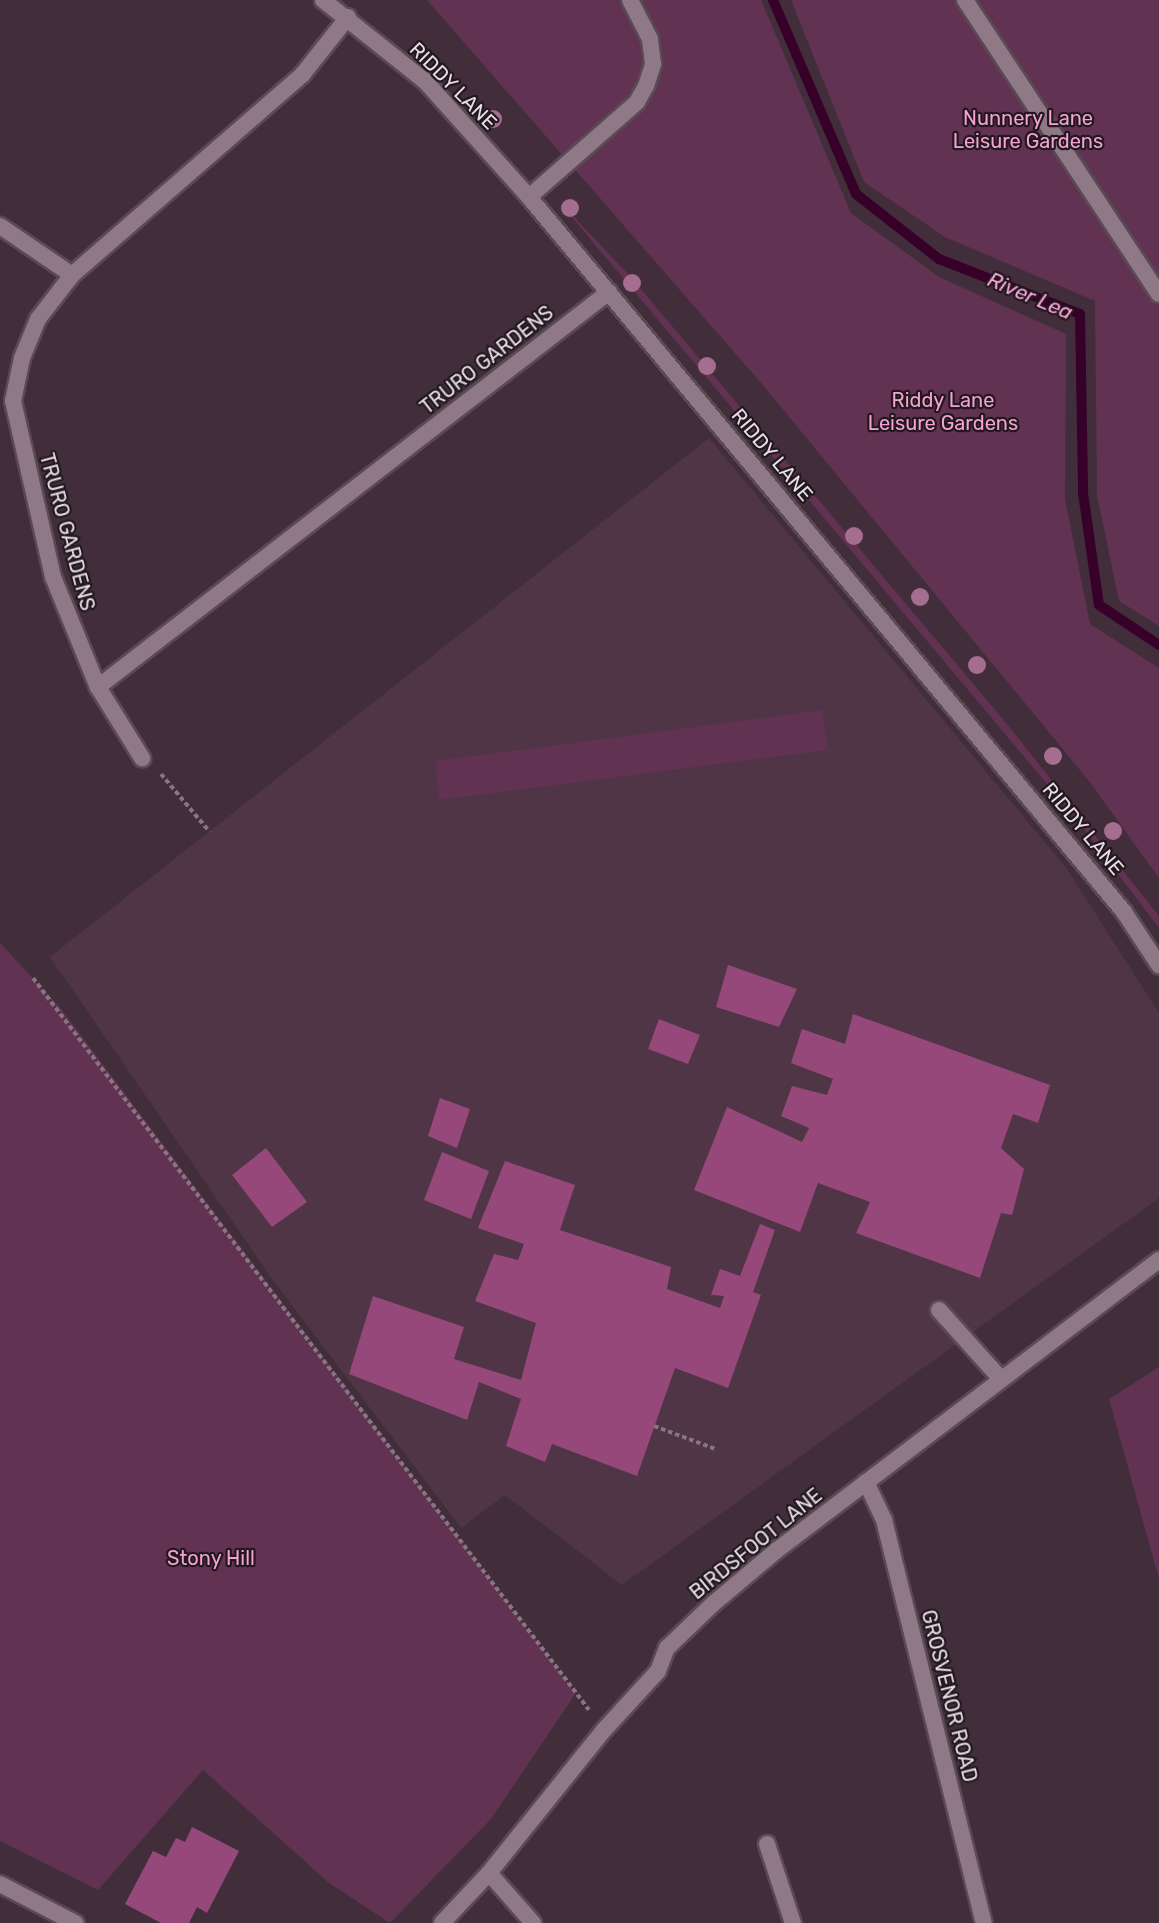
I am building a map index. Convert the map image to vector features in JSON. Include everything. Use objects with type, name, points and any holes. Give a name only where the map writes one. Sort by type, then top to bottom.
[{"type":"street","name":"RIDDY LANE","points":[[323,0],[348,17],[425,81],[529,196],[1124,912],[1159,965]]},
{"type":"street","points":[[529,196],[637,102],[646,86],[653,64],[651,39],[630,0]]},
{"type":"street","points":[[965,0],[1158,291]]},
{"type":"street","name":"TRURO GARDENS","points":[[348,17],[302,75],[72,275],[38,319],[22,358],[14,401],[53,577],[66,616],[98,687],[609,292]]},
{"type":"street","points":[[0,226],[72,275]]},
{"type":"street","points":[[98,687],[142,758]]},
{"type":"street","name":"BIRDSFOOT LANE","points":[[442,1923],[489,1873],[604,1730],[658,1671],[667,1648],[768,1558],[1159,1260]]},
{"type":"street","points":[[939,1310],[1001,1379]]},
{"type":"street","name":"GROSVENOR ROAD","points":[[866,1482],[884,1520],[984,1923]]},
{"type":"street","points":[[766,1844],[793,1923]]},
{"type":"street","points":[[489,1873],[532,1923]]},
{"type":"street","points":[[0,1884],[75,1923]]},
{"type":"path","points":[[142,758],[165,778],[209,831]]},
{"type":"path","points":[[33,978],[604,1730]]},
{"type":"path","points":[[654,1426],[716,1449]]},
{"type":"shaded area","points":[[709,438],[1067,869],[1159,1013],[1159,1198],[622,1585],[505,1495],[461,1528],[272,1279],[50,957]]},
{"type":"green space","name":"Riddy Lane Leisure Gardens","points":[[427,0],[761,0],[851,213],[939,277],[1066,334],[1065,499],[1090,624],[1159,668],[1159,878],[1089,781],[762,384]]},
{"type":"green space","name":"Nunnery Lane Leisure Gardens","points":[[791,0],[1159,0],[1159,626],[1119,601],[1097,495],[1095,301],[945,237],[864,182]]},
{"type":"green space","points":[[556,198],[630,276],[1007,724],[1159,916],[1159,928],[1077,820]]},
{"type":"green space","points":[[822,710],[828,750],[439,800],[435,761]]},
{"type":"green space","name":"Stony Hill","points":[[0,943],[59,1006],[576,1693],[491,1819],[390,1923],[329,1883],[203,1770],[98,1890],[0,1841]]},
{"type":"green space","points":[[1159,1367],[1159,1579],[1109,1399]]},
{"type":"building","points":[[728,965],[797,989],[779,1027],[716,1007]]},
{"type":"building","points":[[853,1014],[1050,1085],[1038,1123],[1013,1114],[1001,1148],[1024,1169],[1012,1215],[1001,1213],[980,1278],[856,1233],[870,1202],[818,1183],[800,1232],[694,1190],[727,1107],[802,1142],[809,1128],[781,1116],[792,1086],[827,1095],[833,1079],[791,1063],[802,1029],[845,1044]]},
{"type":"building","points":[[659,1019],[700,1035],[688,1064],[648,1049]]},
{"type":"building","points":[[440,1098],[470,1109],[457,1148],[428,1136]]},
{"type":"building","points":[[266,1148],[307,1202],[272,1227],[232,1175]]},
{"type":"building","points":[[442,1152],[489,1171],[471,1219],[424,1200]]},
{"type":"building","points":[[505,1161],[575,1185],[560,1230],[671,1267],[667,1289],[720,1308],[724,1296],[711,1295],[720,1269],[740,1276],[760,1224],[775,1230],[753,1292],[761,1295],[728,1388],[675,1368],[637,1476],[552,1444],[545,1462],[506,1446],[521,1399],[479,1382],[467,1420],[349,1374],[373,1296],[464,1327],[454,1359],[521,1380],[536,1323],[475,1301],[494,1254],[518,1260],[524,1244],[478,1228]]},
{"type":"building","points":[[192,1827],[239,1851],[207,1913],[197,1907],[189,1923],[161,1923],[125,1904],[153,1851],[166,1857],[176,1838],[185,1842]]},
{"type":"waterway","name":"River Lea","points":[[773,0],[856,194],[939,259],[1080,314],[1083,493],[1099,605],[1159,645]]}]
